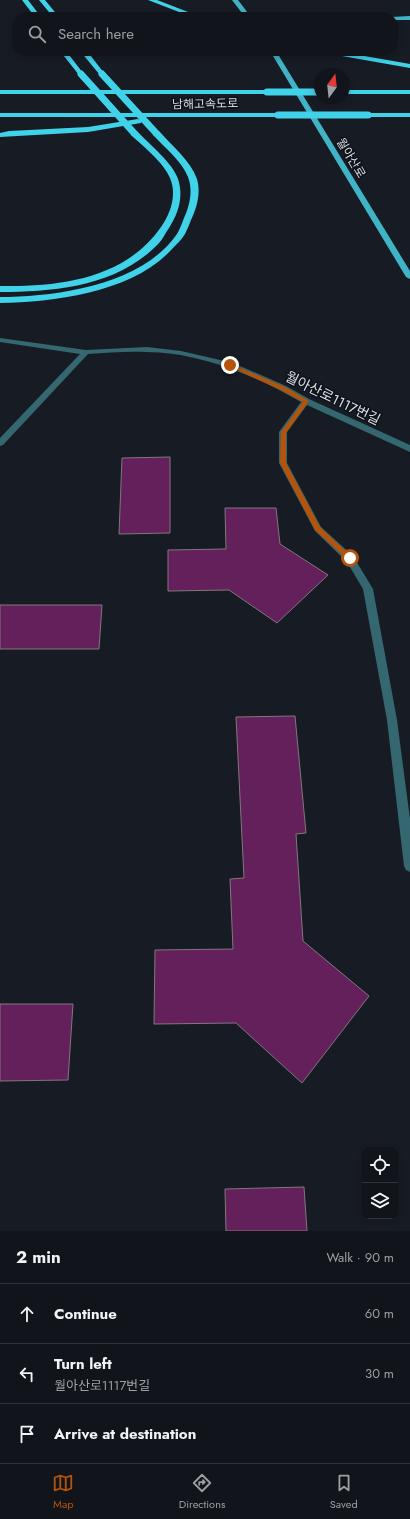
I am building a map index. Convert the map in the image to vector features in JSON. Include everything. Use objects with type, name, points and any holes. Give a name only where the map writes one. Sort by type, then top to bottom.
[{"type":"highway","points":[[25,0],[34,12]]},
{"type":"highway","points":[[42,0],[52,12]]},
{"type":"highway","points":[[151,0],[183,12]]},
{"type":"highway","points":[[0,289],[42,288],[98,276],[118,268],[154,244],[169,223],[178,202],[174,177],[157,156],[134,133],[81,74],[67,56]]},
{"type":"highway","points":[[0,300],[61,296],[95,288],[131,275],[155,259],[175,242],[188,224],[194,201],[194,183],[187,168],[87,56]]},
{"type":"highway","points":[[353,56],[409,66]]},
{"type":"highway","name":"남해고속도로","points":[[0,92],[314,92]]},
{"type":"highway","points":[[350,92],[410,92]]},
{"type":"highway","name":"남해고속도로","points":[[0,115],[410,115]]},
{"type":"highway","points":[[0,135],[17,132],[72,131],[114,126],[164,116]]},
{"type":"main road","points":[[235,0],[244,12]]},
{"type":"main road","points":[[398,18],[410,18]]},
{"type":"main road","name":"월아산로","points":[[276,56],[410,277]]},
{"type":"street","name":"월아산로1117번길","points":[[0,340],[86,352],[147,349],[181,352],[230,365],[283,388],[306,401],[410,449]]},
{"type":"street","points":[[0,443],[86,352]]},
{"type":"street","points":[[306,401],[284,432],[283,463],[318,529],[350,558],[368,588],[392,720],[410,866]]},
{"type":"building","points":[[170,457],[170,533],[119,534],[122,458]]},
{"type":"building","points":[[225,508],[276,508],[280,544],[328,575],[277,623],[229,590],[168,591],[168,550],[226,549]]},
{"type":"building","points":[[0,605],[102,605],[99,649],[0,649]]},
{"type":"building","points":[[295,716],[306,833],[296,834],[303,941],[369,996],[302,1083],[236,1023],[154,1024],[155,950],[233,949],[230,879],[244,878],[236,717]]},
{"type":"building","points":[[0,1004],[73,1004],[68,1080],[0,1081]]},
{"type":"building","points":[[304,1187],[307,1231],[226,1231],[225,1189]]},
{"type":"route","points":[[230,365],[283,388],[306,401],[284,432],[283,463],[318,529],[350,558]]}]
